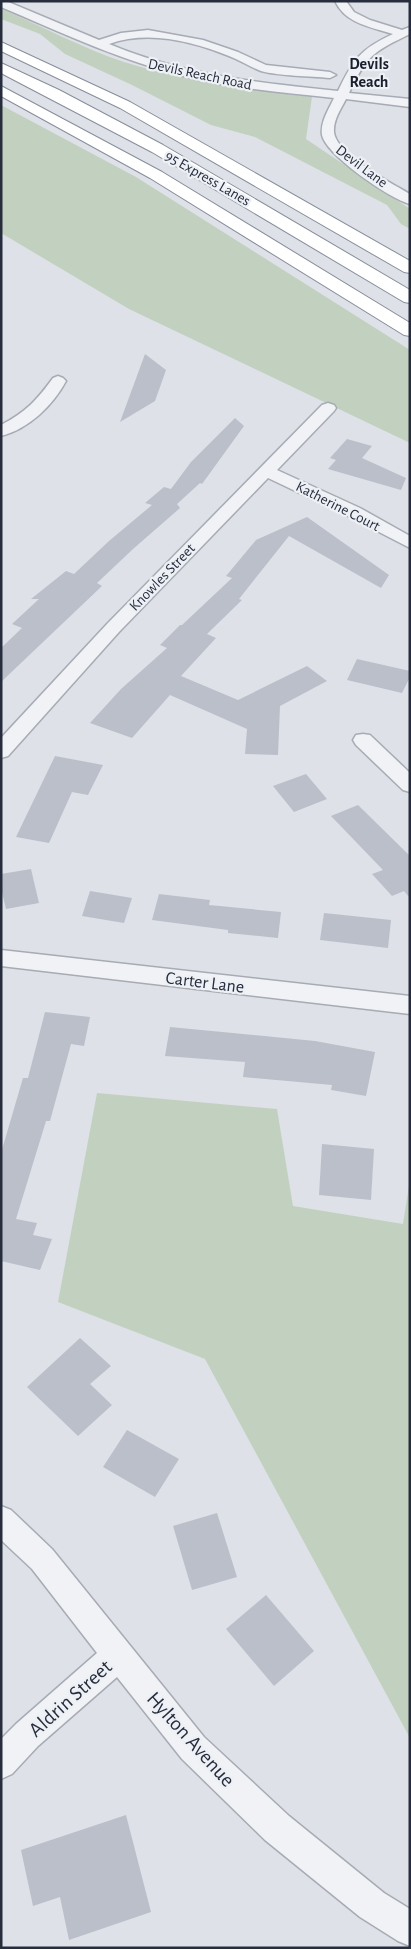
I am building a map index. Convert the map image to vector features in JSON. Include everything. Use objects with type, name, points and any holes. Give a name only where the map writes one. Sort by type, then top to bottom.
[{"type":"highway","points":[[1,46],[125,106],[410,268]]},
{"type":"highway","name":"95 Express Lanes","points":[[1,67],[105,119],[169,155],[410,298]]},
{"type":"highway","points":[[1,90],[156,175],[410,331]]},
{"type":"street","points":[[340,1],[342,7],[357,18],[406,31]]},
{"type":"street","name":"Devils Reach Road","points":[[1,4],[146,63],[207,78],[341,97],[410,103]]},
{"type":"street","name":"Devil Lane","points":[[406,31],[376,46],[365,54],[357,64],[329,121],[327,130],[332,143],[343,155],[410,200]]},
{"type":"street","points":[[99,44],[121,36],[148,33],[199,42],[234,54],[264,68],[330,75]]},
{"type":"street","points":[[1,431],[32,413],[46,400],[58,381]]},
{"type":"street","name":"Knowles Street","points":[[1,751],[113,628],[328,408]]},
{"type":"street","name":"Katherine Court","points":[[266,472],[354,512],[410,543]]},
{"type":"street","points":[[363,740],[410,786]]},
{"type":"street","name":"Carter Lane","points":[[1,958],[410,1004]]},
{"type":"street","name":"Hylton Avenue","points":[[1,1520],[42,1559],[193,1748],[277,1828],[372,1905],[410,1929]]},
{"type":"street","name":"Aldrin Street","points":[[1,1763],[118,1654]]},
{"type":"green space","points":[[1,9],[93,50],[147,69],[217,84],[312,97],[306,139],[410,209],[410,229],[401,224],[387,205],[255,137],[211,125],[65,54],[40,34],[1,19]]},
{"type":"green space","points":[[1,105],[136,177],[410,350],[410,443],[129,309],[1,233]]},
{"type":"green space","points":[[97,1093],[277,1109],[293,1206],[403,1224],[410,1179],[410,1738],[205,1359],[58,1302]]},
{"type":"building","points":[[145,354],[166,370],[155,401],[120,422]]},
{"type":"building","points":[[235,418],[244,426],[202,484],[200,483],[177,504],[180,508],[97,583],[102,586],[1,682],[1,648],[22,628],[12,624],[39,599],[31,599],[66,571],[74,574],[109,541],[152,505],[145,503],[164,487],[171,489],[191,462]]},
{"type":"building","points":[[347,439],[372,446],[362,458],[406,478],[401,490],[328,469],[336,460],[330,458]]},
{"type":"building","points":[[307,517],[389,575],[381,588],[289,536],[239,599],[242,600],[207,634],[216,638],[181,676],[238,700],[307,666],[327,681],[280,706],[278,755],[245,754],[247,729],[170,695],[132,738],[90,723],[121,689],[167,648],[160,645],[232,578],[226,576],[256,540]]},
{"type":"building","points":[[357,659],[410,671],[410,677],[402,693],[347,680]]},
{"type":"building","points":[[55,756],[103,765],[88,795],[72,792],[49,843],[16,837]]},
{"type":"building","points":[[306,774],[327,799],[294,812],[273,786]]},
{"type":"building","points":[[358,805],[410,856],[410,898],[404,891],[392,896],[372,874],[383,870],[331,816]]},
{"type":"building","points":[[31,869],[39,903],[6,909],[1,888],[1,874]]},
{"type":"building","points":[[90,891],[132,898],[124,923],[82,916]]},
{"type":"building","points":[[159,894],[210,900],[209,905],[281,912],[278,938],[228,933],[228,930],[152,920]]},
{"type":"building","points":[[324,913],[391,920],[388,948],[320,940]]},
{"type":"building","points":[[45,1012],[90,1017],[84,1046],[71,1044],[50,1121],[46,1121],[16,1219],[37,1223],[33,1235],[52,1239],[40,1270],[1,1261],[1,1153],[23,1078],[28,1078]]},
{"type":"building","points":[[170,1027],[315,1041],[375,1052],[366,1096],[331,1090],[332,1085],[243,1077],[245,1062],[165,1056]]},
{"type":"building","points":[[322,1144],[374,1149],[371,1200],[319,1195]]},
{"type":"building","points":[[80,1338],[111,1366],[90,1384],[112,1405],[78,1436],[27,1387]]},
{"type":"building","points":[[127,1430],[179,1459],[155,1497],[103,1467]]},
{"type":"building","points":[[217,1513],[237,1577],[192,1590],[173,1526]]},
{"type":"building","points":[[266,1595],[314,1651],[274,1686],[226,1629]]},
{"type":"building","points":[[126,1815],[151,1912],[69,1940],[60,1897],[33,1906],[21,1850]]},
{"type":"district","name":"Devils Reach","points":[[369,72]]}]
